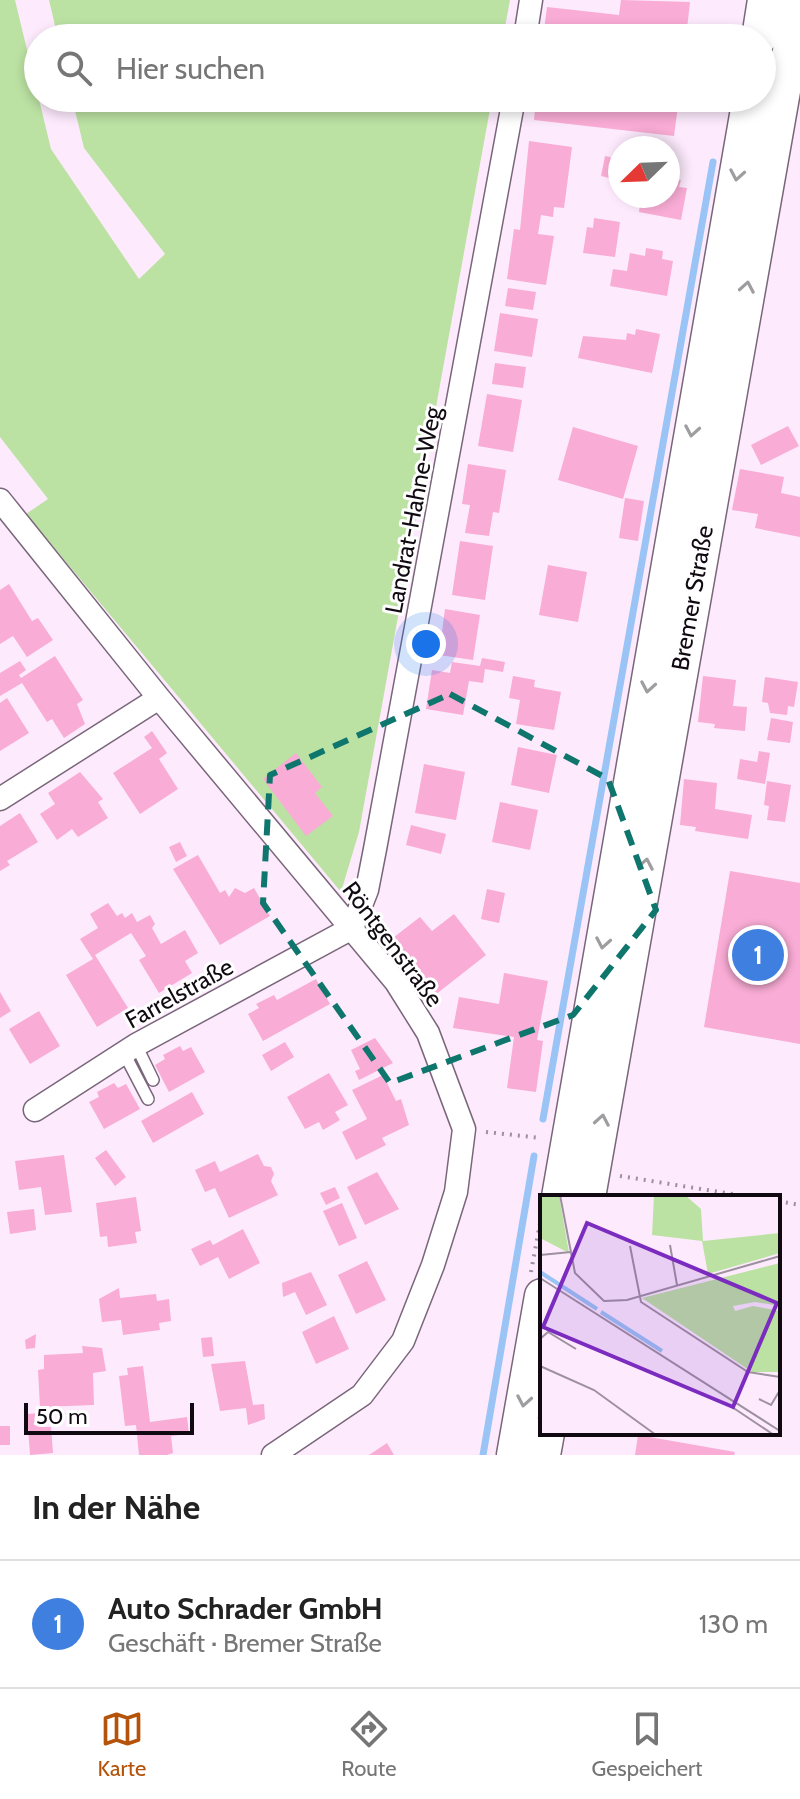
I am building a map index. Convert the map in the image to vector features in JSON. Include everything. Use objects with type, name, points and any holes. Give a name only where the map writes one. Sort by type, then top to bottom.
[{"type":"main road","points":[[761,24],[765,0]]},
{"type":"main road","name":"Bremer Straße","points":[[597,1185],[799,0]]},
{"type":"main road","name":"Bremer Straße","points":[[559,1195],[748,112]]},
{"type":"main road","points":[[514,1455],[540,1307]]},
{"type":"main road","points":[[543,1455],[547,1435]]},
{"type":"street","points":[[527,24],[531,0]]},
{"type":"street","name":"Landrat-Hahne-Weg","points":[[352,928],[367,890],[511,112]]},
{"type":"street","name":"Röntgenstraße","points":[[0,500],[159,698],[396,982],[428,1033],[464,1129],[456,1192],[433,1265],[403,1341],[362,1395],[273,1455]]},
{"type":"street","points":[[0,799],[159,698]]},
{"type":"street","name":"Farrelstraße","points":[[35,1110],[130,1049],[352,928]]},
{"type":"lane","points":[[130,1049],[153,1080]]},
{"type":"lane","points":[[130,1049],[148,1099]]},
{"type":"path","points":[[464,1129],[555,1139]]},
{"type":"path","points":[[597,1185],[725,1195]]},
{"type":"path","points":[[780,1201],[800,1205]]},
{"type":"highlighted area","points":[[450,694],[608,779],[656,910],[573,1015],[390,1083],[263,903],[270,775]]},
{"type":"green space","points":[[0,0],[15,0],[24,37],[24,112],[42,112],[51,149],[139,279],[165,254],[84,148],[75,112],[489,112],[359,832],[341,892],[26,514],[48,499],[0,437]]},
{"type":"green space","points":[[49,0],[510,0],[506,24],[55,24]]},
{"type":"building","points":[[621,0],[690,2],[688,24],[545,24],[547,7],[619,15]]},
{"type":"building","points":[[535,112],[677,112],[674,136],[534,120]]},
{"type":"building","points":[[529,141],[572,147],[564,208],[554,207],[553,217],[541,215],[538,234],[554,236],[546,285],[507,279],[514,229],[520,230]]},
{"type":"building","points":[[605,156],[608,157],[608,178],[601,176]]},
{"type":"building","points":[[680,187],[687,188],[681,220],[639,212],[640,208],[680,208]]},
{"type":"building","points":[[594,218],[620,222],[615,257],[583,253],[587,227],[593,228]]},
{"type":"building","points":[[646,248],[663,251],[662,259],[673,261],[667,296],[610,286],[613,269],[627,271],[630,253],[645,256]]},
{"type":"building","points":[[508,288],[536,292],[533,310],[505,306]]},
{"type":"building","points":[[500,313],[538,319],[532,357],[494,351]]},
{"type":"building","points":[[636,329],[660,334],[652,373],[578,358],[583,336],[626,340],[627,333],[635,335]]},
{"type":"building","points":[[495,363],[526,367],[523,388],[492,384]]},
{"type":"building","points":[[487,394],[522,400],[513,452],[478,446]]},
{"type":"building","points":[[788,426],[799,446],[761,465],[751,445]]},
{"type":"building","points":[[573,427],[638,446],[623,499],[558,480]]},
{"type":"building","points":[[468,464],[506,470],[499,513],[493,512],[489,536],[465,533],[470,505],[462,504]]},
{"type":"building","points":[[740,469],[784,477],[781,493],[800,497],[800,537],[755,528],[758,514],[732,510]]},
{"type":"building","points":[[625,498],[644,501],[638,541],[619,538]]},
{"type":"building","points":[[460,541],[493,546],[485,600],[452,595]]},
{"type":"building","points":[[548,565],[587,572],[578,622],[539,615]]},
{"type":"building","points":[[9,584],[32,621],[38,618],[53,640],[27,657],[13,636],[0,644],[0,590]]},
{"type":"building","points":[[445,609],[480,615],[473,660],[439,655]]},
{"type":"building","points":[[55,656],[83,700],[77,704],[85,724],[64,738],[52,719],[47,722],[22,683],[0,696],[0,673],[20,661],[26,670],[19,675],[21,678]]},
{"type":"building","points":[[482,658],[505,662],[503,672],[485,669],[483,683],[469,681],[463,715],[426,709],[432,670],[450,673],[452,662],[480,666]]},
{"type":"building","points":[[513,676],[535,680],[534,687],[561,692],[554,730],[516,724],[520,700],[509,698]]},
{"type":"building","points":[[703,676],[736,680],[733,706],[747,707],[745,731],[714,728],[715,724],[698,722]]},
{"type":"building","points":[[765,677],[798,682],[794,707],[788,706],[787,715],[770,713],[768,703],[762,702]]},
{"type":"building","points":[[7,698],[29,733],[0,751],[0,703]]},
{"type":"building","points":[[771,718],[793,722],[790,743],[767,740]]},
{"type":"building","points":[[152,731],[167,753],[159,759],[178,789],[140,814],[113,773],[152,748],[144,737]]},
{"type":"building","points":[[518,747],[557,755],[549,793],[511,785]]},
{"type":"building","points":[[759,751],[770,753],[765,784],[737,779],[740,759],[757,762]]},
{"type":"building","points":[[296,753],[322,787],[315,793],[333,816],[306,836],[263,779]]},
{"type":"building","points":[[424,764],[465,772],[456,820],[415,813]]},
{"type":"building","points":[[80,772],[103,799],[98,802],[108,818],[78,837],[72,829],[57,840],[40,814],[55,804],[48,793]]},
{"type":"building","points":[[684,779],[717,783],[715,809],[752,815],[748,839],[695,831],[696,827],[680,825]]},
{"type":"building","points":[[767,781],[791,785],[785,822],[767,820],[769,806],[764,805]]},
{"type":"building","points":[[500,802],[538,810],[530,850],[492,842]]},
{"type":"building","points":[[20,813],[38,842],[7,861],[10,865],[0,871],[0,826]]},
{"type":"building","points":[[411,825],[446,834],[441,854],[406,845]]},
{"type":"building","points":[[180,842],[187,856],[176,862],[169,847]]},
{"type":"building","points":[[198,855],[220,893],[225,890],[229,897],[235,888],[245,893],[254,888],[270,916],[220,945],[173,869]]},
{"type":"building","points":[[730,871],[800,883],[800,1044],[704,1027]]},
{"type":"building","points":[[487,889],[505,893],[499,923],[481,919]]},
{"type":"building","points":[[108,903],[117,916],[122,913],[125,918],[132,913],[137,922],[150,915],[155,924],[152,928],[161,944],[185,930],[198,953],[185,961],[192,973],[159,993],[139,960],[146,956],[131,933],[95,955],[128,1008],[97,1027],[66,975],[93,959],[80,939],[98,928],[90,914]]},
{"type":"building","points":[[454,914],[486,955],[430,999],[389,941],[420,917],[432,931]]},
{"type":"building","points":[[504,973],[548,981],[537,1040],[543,1041],[536,1092],[507,1088],[514,1037],[453,1028],[459,997],[499,1004]]},
{"type":"building","points":[[316,979],[330,1004],[263,1041],[248,1014],[259,1008],[256,1004],[274,995],[277,1000]]},
{"type":"building","points":[[0,992],[11,1011],[0,1018]]},
{"type":"building","points":[[39,1011],[60,1046],[30,1064],[9,1029]]},
{"type":"building","points":[[375,1038],[393,1063],[359,1080],[355,1071],[360,1069],[351,1050]]},
{"type":"building","points":[[285,1042],[294,1057],[271,1071],[262,1055]]},
{"type":"building","points":[[180,1046],[183,1051],[191,1047],[205,1072],[169,1092],[155,1065],[165,1059],[163,1055]]},
{"type":"building","points":[[329,1073],[348,1105],[335,1112],[340,1120],[323,1130],[319,1122],[305,1129],[287,1097]]},
{"type":"building","points":[[383,1075],[396,1101],[401,1099],[409,1125],[382,1138],[386,1145],[356,1160],[342,1132],[367,1119],[352,1090]]},
{"type":"building","points":[[114,1083],[118,1088],[126,1084],[140,1109],[104,1129],[89,1102],[99,1097],[97,1092]]},
{"type":"building","points":[[192,1092],[204,1114],[153,1143],[141,1121]]},
{"type":"building","points":[[106,1150],[126,1177],[115,1186],[95,1158]]},
{"type":"building","points":[[258,1154],[264,1166],[271,1167],[274,1174],[271,1181],[278,1195],[229,1218],[215,1188],[205,1192],[195,1170],[215,1161],[220,1172]]},
{"type":"building","points":[[64,1155],[72,1212],[45,1215],[41,1187],[19,1190],[15,1161]]},
{"type":"building","points":[[377,1172],[399,1209],[365,1225],[347,1187]]},
{"type":"building","points":[[335,1187],[340,1198],[326,1205],[320,1193]]},
{"type":"building","points":[[136,1197],[141,1231],[135,1232],[137,1243],[108,1247],[107,1236],[100,1237],[96,1203]]},
{"type":"building","points":[[342,1203],[357,1238],[339,1246],[323,1211]]},
{"type":"building","points":[[34,1209],[36,1230],[10,1234],[7,1212]]},
{"type":"building","points":[[243,1229],[260,1263],[229,1279],[218,1257],[200,1266],[191,1249],[210,1240],[213,1245]]},
{"type":"building","points":[[367,1261],[386,1300],[356,1314],[338,1275]]},
{"type":"building","points":[[311,1272],[327,1305],[306,1315],[295,1292],[283,1297],[282,1283]]},
{"type":"building","points":[[119,1288],[120,1298],[156,1294],[157,1301],[169,1299],[171,1321],[159,1323],[160,1330],[123,1335],[121,1320],[102,1322],[99,1299]]},
{"type":"building","points":[[334,1316],[349,1349],[316,1364],[302,1332]]},
{"type":"building","points":[[36,1334],[35,1348],[26,1349],[25,1340]]},
{"type":"building","points":[[212,1337],[214,1356],[203,1357],[201,1338]]},
{"type":"building","points":[[82,1346],[102,1348],[106,1371],[93,1373],[94,1405],[40,1407],[38,1370],[44,1369],[44,1355],[83,1353]]},
{"type":"building","points":[[245,1361],[253,1405],[264,1404],[265,1419],[248,1425],[246,1408],[220,1411],[211,1364]]},
{"type":"building","points":[[143,1366],[150,1422],[187,1417],[189,1434],[171,1436],[173,1453],[167,1455],[139,1455],[136,1425],[125,1426],[119,1376],[128,1375],[127,1368]]},
{"type":"building","points":[[40,1413],[41,1427],[51,1427],[53,1453],[30,1455],[27,1414]]},
{"type":"building","points":[[0,1426],[10,1426],[10,1445],[0,1445]]},
{"type":"building","points":[[638,1435],[735,1452],[734,1455],[635,1455]]},
{"type":"building","points":[[387,1443],[394,1455],[369,1455]]},
{"type":"waterway","points":[[543,1119],[713,162]]},
{"type":"waterway","points":[[483,1455],[534,1156]]},
{"type":"place","name":"Auto Schrader GmbH","points":[[758,955]]}]
